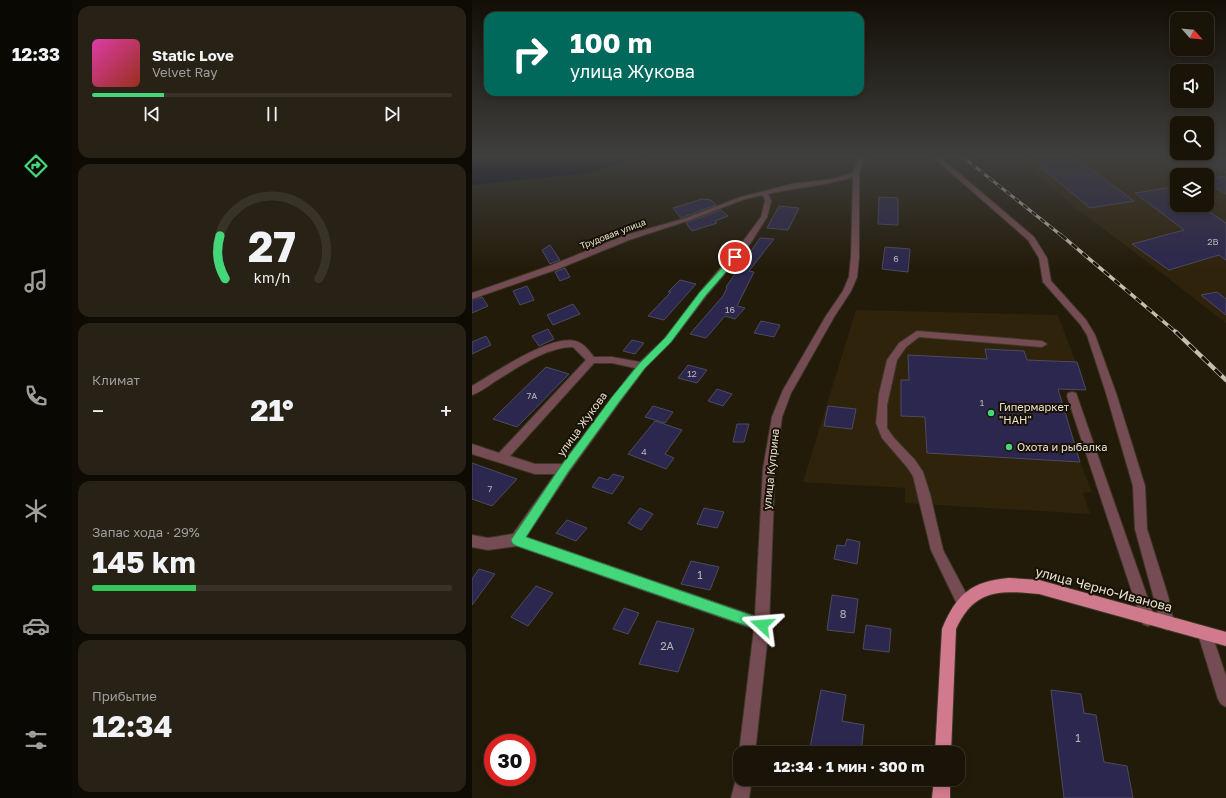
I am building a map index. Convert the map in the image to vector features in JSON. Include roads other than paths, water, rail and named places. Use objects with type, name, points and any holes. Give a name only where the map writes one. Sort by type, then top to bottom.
[{"type":"main road","name":"улица Черно-Иванова","points":[[943,746],[949,629],[954,614],[963,601],[982,589],[1009,583],[1038,587],[1148,619],[1226,639]]},
{"type":"main road","points":[[941,798],[942,786]]},
{"type":"street","name":"Трудовая улица","points":[[472,296],[555,267],[634,235],[688,219],[743,198],[760,194]]},
{"type":"street","name":"улица Жукова","points":[[517,540],[564,469],[642,366],[668,340],[703,294],[747,242],[764,217],[768,201],[765,194]]},
{"type":"street","name":"улица Куприна","points":[[748,746],[762,625],[769,469],[777,417],[786,393],[830,316],[847,291],[853,277],[855,257],[856,194]]},
{"type":"street","points":[[979,194],[1032,240],[1043,258],[1047,282],[1083,322],[1091,335],[1111,393],[1139,486],[1141,529],[1162,596],[1167,624]]},
{"type":"street","points":[[963,601],[938,551],[932,532],[925,491],[917,471],[891,443],[882,428],[880,418],[892,359],[908,340],[917,334],[1042,344]]},
{"type":"street","points":[[472,391],[523,361],[561,344],[568,343],[577,345],[592,360],[612,360],[642,366]]},
{"type":"street","points":[[502,457],[592,360]]},
{"type":"street","points":[[1072,396],[1148,619]]},
{"type":"street","points":[[472,449],[502,457],[534,469],[564,469]]},
{"type":"street","points":[[472,541],[488,544],[517,540],[762,625]]},
{"type":"street","points":[[1205,634],[1226,699]]},
{"type":"street","points":[[740,798],[743,786]]},
{"type":"railway","points":[[1010,194],[1062,236]]},
{"type":"railway","points":[[1061,235],[1177,333]]},
{"type":"railway","points":[[1176,332],[1226,380]]},
{"type":"place","name":"Гипермаркет \"НАН\"","points":[[991,413]]},
{"type":"place","name":"Охота и рыбалка","points":[[1009,447]]}]
